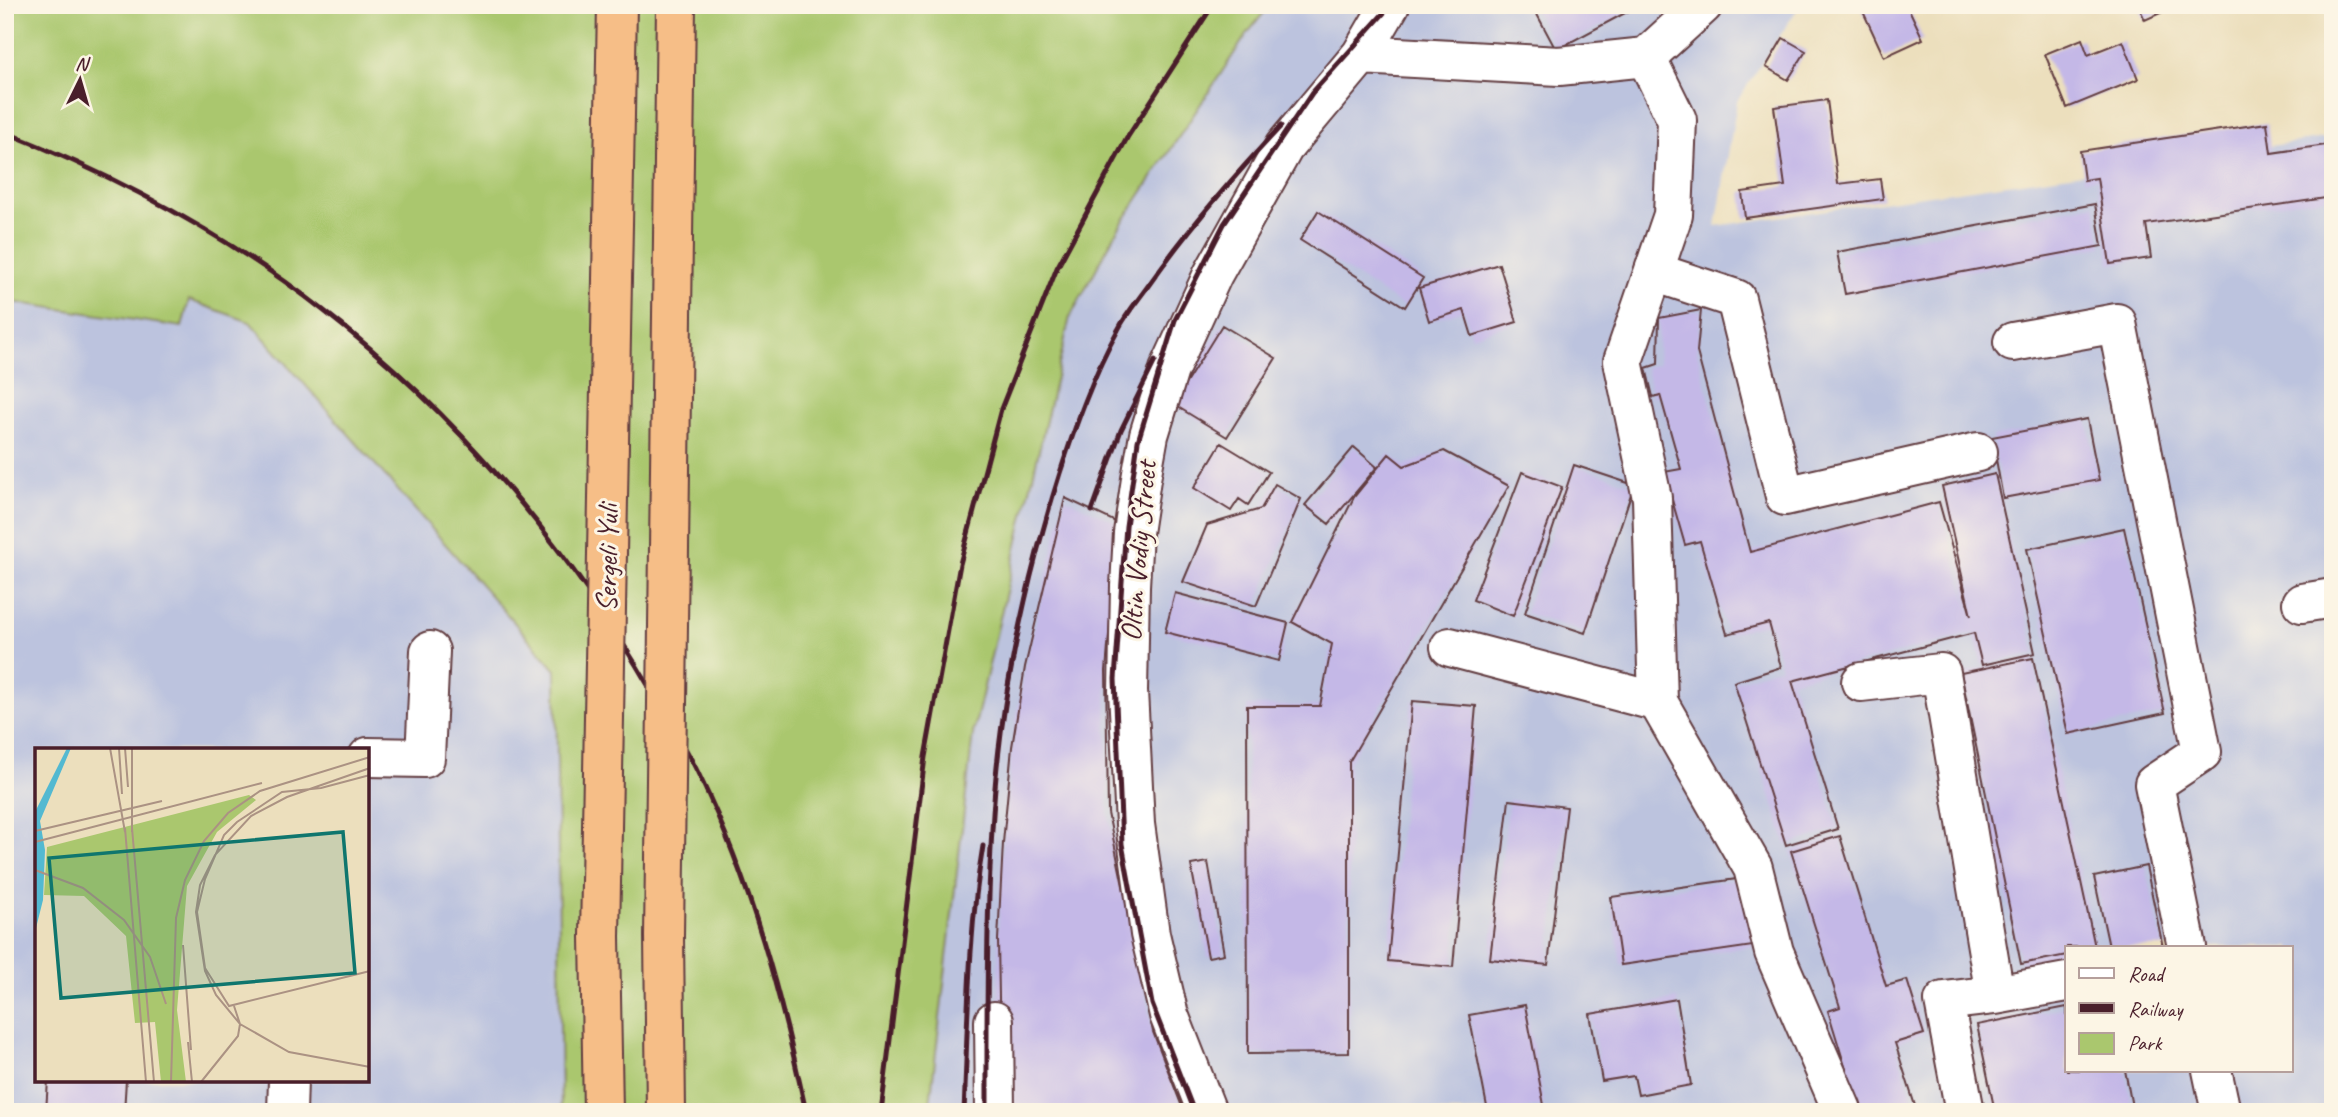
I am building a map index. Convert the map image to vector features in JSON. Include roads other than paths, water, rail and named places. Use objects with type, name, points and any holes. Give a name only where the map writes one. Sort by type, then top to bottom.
[{"type":"main road","name":"Sergeli Yuli","points":[[603,1112],[600,937],[617,5]]},
{"type":"main road","name":"Sergeli Yuli","points":[[666,1112],[664,936],[676,5]]},
{"type":"street","name":"Oltin Vodiy Street","points":[[1207,1112],[1169,1015],[1150,934],[1135,824],[1128,691],[1133,533],[1141,480],[1164,383],[1178,346],[1213,274],[1284,146],[1361,55],[1390,5]]},
{"type":"street","points":[[1361,55],[1559,66],[1646,57],[1703,5]]},
{"type":"street","points":[[1646,57],[1677,120],[1673,215],[1623,361],[1653,498],[1658,702],[1753,868],[1774,952],[1842,1110]]},
{"type":"street","points":[[1654,272],[1736,299],[1785,496],[1978,452]]},
{"type":"street","points":[[2014,342],[2117,323],[2202,752],[2154,784],[2187,946]]},
{"type":"street","points":[[1450,647],[1658,702]]},
{"type":"street","points":[[369,757],[425,758],[430,651]]},
{"type":"street","points":[[1861,682],[1941,673],[1995,995]]},
{"type":"street","points":[[1965,1112],[1944,1001],[2065,982]]},
{"type":"street","points":[[994,1021],[995,1112]]},
{"type":"street","points":[[2212,1072],[2221,1112]]},
{"type":"street","points":[[287,1112],[288,1082]]},
{"type":"railway","points":[[881,1112],[925,757],[960,564],[1001,409],[1057,268],[1127,138],[1213,5]]},
{"type":"railway","points":[[1194,1112],[1152,1004],[1122,844],[1115,679],[1126,526],[1138,441],[1175,320],[1224,224],[1312,93],[1391,5]]},
{"type":"railway","points":[[987,1112],[989,902],[1000,737],[1012,661],[1049,510],[1086,400],[1121,324],[1195,224],[1281,126]]},
{"type":"railway","points":[[5,132],[130,188],[210,233],[286,283],[372,350],[419,392],[505,484],[583,584],[618,636],[677,733],[700,777],[750,899],[775,984],[806,1112]]},
{"type":"railway","points":[[1092,511],[1121,430],[1155,361]]},
{"type":"railway","points":[[964,1112],[971,945],[983,846]]}]
